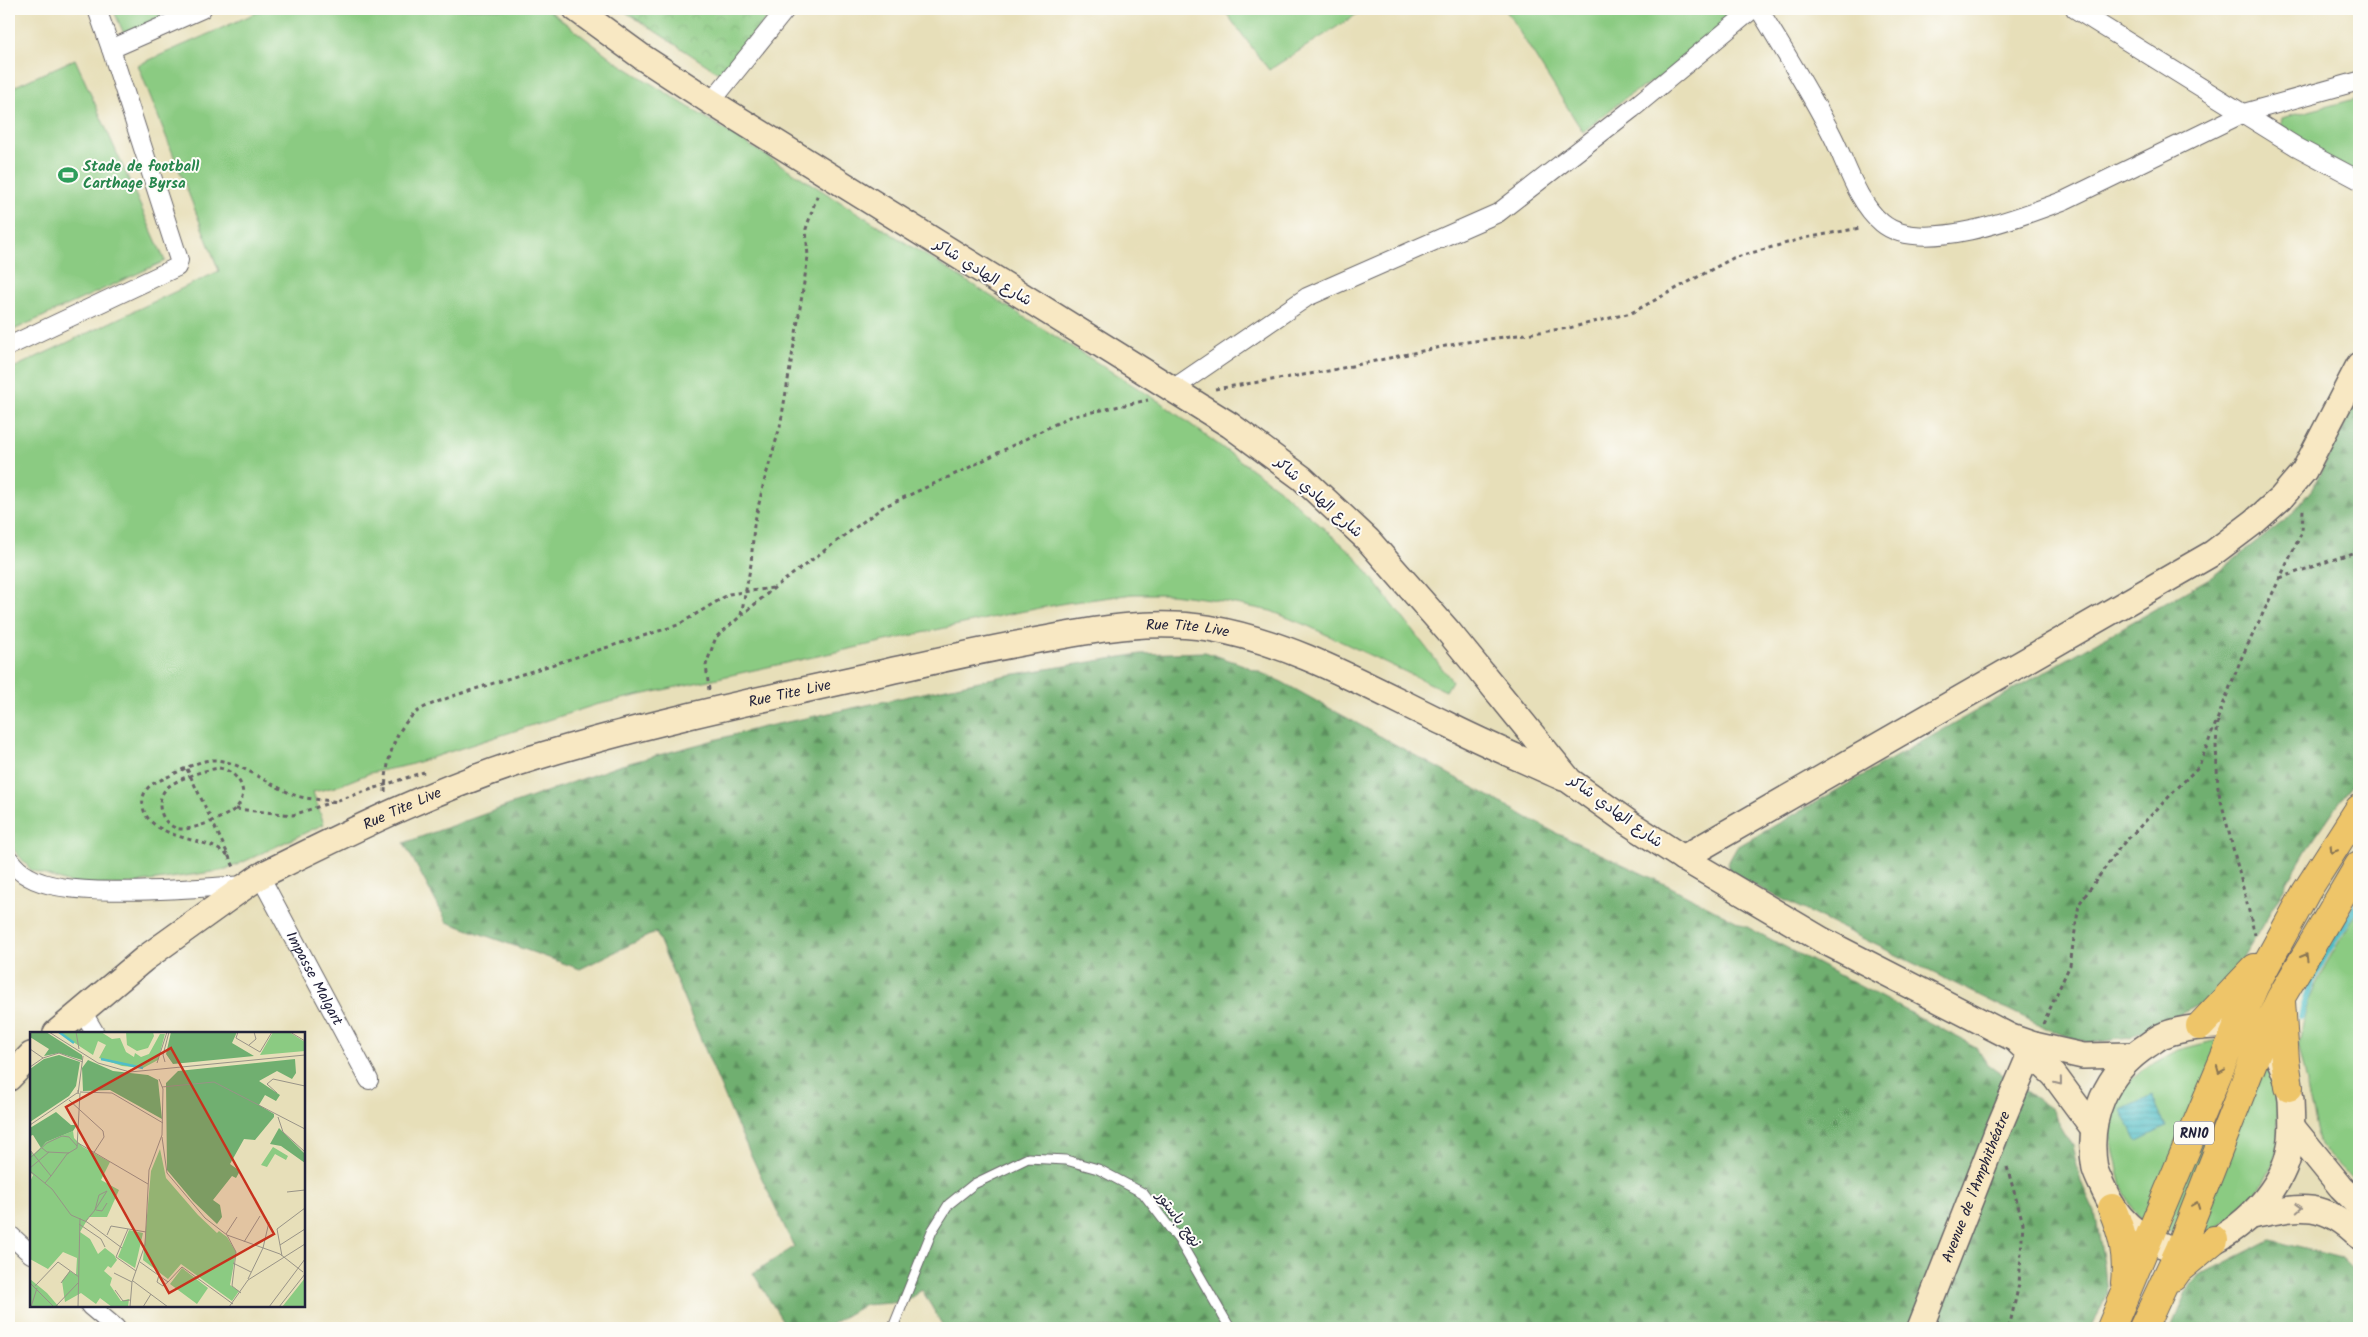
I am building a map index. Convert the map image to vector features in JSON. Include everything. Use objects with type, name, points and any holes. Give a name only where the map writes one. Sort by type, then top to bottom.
[{"type":"highway","name":"RN10","points":[[2111,1328],[2254,987],[2306,892],[2359,809]]},
{"type":"highway","name":"RN10","points":[[2148,1317],[2179,1251],[2263,1036],[2280,999],[2359,865]]},
{"type":"highway","points":[[2200,1026],[2274,950]]},
{"type":"highway","points":[[2280,999],[2282,1035],[2289,1087]]},
{"type":"highway","points":[[2112,1208],[2125,1240],[2127,1263],[2124,1298]]},
{"type":"highway","points":[[2148,1317],[2178,1270],[2214,1240]]},
{"type":"street","points":[[9,346],[174,269],[178,264],[179,260],[97,9]]},
{"type":"street","points":[[111,49],[202,9]]},
{"type":"street","name":"شارع الهادي شاكر","points":[[576,9],[642,57],[711,102],[1269,452],[1335,508],[1368,540],[1425,604],[1570,781],[1683,858],[1822,940],[2025,1045]]},
{"type":"street","points":[[711,102],[786,9]]},
{"type":"street","points":[[1174,391],[1306,297],[1498,213],[1625,115],[1754,9]]},
{"type":"street","points":[[1759,9],[1812,98],[1868,206],[1882,224],[1902,232],[1924,237],[1951,235],[2015,219],[2064,200],[2244,113],[2359,81]]},
{"type":"street","points":[[2075,9],[2298,148],[2359,180]]},
{"type":"street","points":[[1683,858],[2213,553],[2254,522],[2281,498],[2304,471],[2359,365]]},
{"type":"street","name":"Rue Tite Live","points":[[57,1032],[144,959],[254,881],[385,814],[531,758],[712,710],[1006,646],[1133,624],[1210,628],[1259,641],[1298,655],[1364,683],[1447,725],[1570,781]]},
{"type":"street","points":[[9,859],[29,877],[53,886],[81,890],[254,881]]},
{"type":"street","name":"Impasse Malgart","points":[[254,881],[369,1080]]},
{"type":"street","points":[[82,1011],[94,1032]]},
{"type":"street","points":[[2238,1025],[2263,1036],[2278,1058],[2289,1087],[2293,1128],[2287,1160],[2272,1191],[2251,1216],[2214,1240],[2179,1251],[2149,1241],[2134,1230],[2112,1208],[2095,1170],[2093,1128],[2100,1101],[2113,1076],[2132,1055],[2163,1035],[2200,1026],[2238,1025]]},
{"type":"street","points":[[2025,1045],[2083,1056],[2132,1055]]},
{"type":"street","points":[[2025,1045],[2054,1075],[2093,1128]]},
{"type":"street","name":"Avenue de l'Amphithéatre","points":[[1920,1328],[1997,1132],[2025,1045]]},
{"type":"street","points":[[9,1078],[30,1056]]},
{"type":"street","points":[[2293,1128],[2341,1187],[2359,1205]]},
{"type":"street","points":[[2251,1216],[2296,1208],[2309,1208],[2336,1217],[2359,1236]]},
{"type":"street","points":[[9,1234],[30,1253]]},
{"type":"street","points":[[91,1307],[116,1328]]},
{"type":"lane","name":"نهج باستور","points":[[894,1324],[932,1231],[949,1204],[974,1184],[1028,1158],[1066,1160],[1098,1169],[1143,1193],[1179,1240],[1230,1328]]},
{"type":"path","points":[[741,616],[744,592],[751,564],[754,525],[780,427],[797,327],[808,256],[806,229],[810,212],[827,174]]},
{"type":"path","points":[[1213,389],[1328,371],[1460,343],[1569,328],[1631,313],[1733,258],[1805,238],[1882,224]]},
{"type":"path","points":[[712,710],[706,665],[716,637],[774,588],[883,507],[964,470],[1069,417],[1174,391]]},
{"type":"path","points":[[2025,1045],[2070,965],[2079,904],[2120,847],[2199,766],[2241,659],[2302,532],[2303,506]]},
{"type":"path","points":[[2280,578],[2352,553],[2359,545]]},
{"type":"path","points":[[385,814],[386,770],[400,730],[422,709],[456,695],[678,625],[729,594],[774,588]]},
{"type":"path","points":[[2219,715],[2216,745],[2218,789],[2255,938],[2274,950]]},
{"type":"path","points":[[228,855],[212,846],[172,835],[156,826],[147,816],[142,803],[144,791],[152,783],[206,761],[217,760],[229,763],[295,796],[338,802],[293,815],[236,809],[212,820],[183,829],[174,827],[166,822],[161,814],[159,805],[161,796],[166,788],[191,776],[219,768],[228,769],[241,782],[243,792],[241,801],[236,809]]},
{"type":"path","points":[[187,769],[234,867],[254,881]]},
{"type":"path","points":[[1997,1132],[2023,1223],[2019,1284],[2009,1328]]},
{"type":"green space","points":[[113,9],[195,9],[125,36]]},
{"type":"green space","points":[[265,9],[547,9],[615,61],[1160,402],[1279,489],[1354,555],[1452,681],[1446,691],[1308,626],[1271,611],[1210,599],[1171,594],[1133,594],[1066,603],[1004,615],[595,705],[409,765],[370,773],[335,787],[313,792],[324,824],[226,870],[122,885],[75,885],[31,870],[9,844],[9,370],[219,271],[138,65]]},
{"type":"green space","points":[[621,9],[775,9],[719,73]]},
{"type":"green space","points":[[1223,9],[1365,9],[1269,70]]},
{"type":"green space","points":[[1505,9],[1772,9],[1625,98],[1583,132]]},
{"type":"green space","name":"Stade de football Carthage Byrsa","points":[[75,59],[165,261],[9,332],[9,89]]},
{"type":"green space","points":[[2359,98],[2359,174],[2280,133],[2282,118]]},
{"type":"green space","points":[[2359,396],[2359,774],[2307,849],[2231,979],[2214,998],[2129,1038],[2089,1043],[2054,1032],[1731,874],[1728,863],[1737,847],[2213,576],[2289,517],[2312,489]]},
{"type":"green space","points":[[1205,652],[1241,664],[1282,682],[1554,832],[1669,886],[1976,1047],[1988,1065],[2051,1109],[2072,1146],[2081,1182],[2095,1212],[2104,1264],[2107,1293],[2092,1328],[944,1328],[922,1290],[904,1302],[864,1305],[825,1328],[787,1328],[753,1273],[794,1247],[735,1121],[656,932],[580,969],[447,922],[404,843],[618,766],[759,728],[1003,676],[1140,654]]},
{"type":"green space","points":[[2359,908],[2359,1185],[2320,1146],[2298,1047],[2308,1001],[2326,964]]},
{"type":"green space","points":[[2217,1040],[2245,1044],[2265,1062],[2279,1100],[2278,1147],[2271,1169],[2256,1196],[2236,1215],[2205,1234],[2171,1232],[2143,1223],[2131,1207],[2121,1183],[2109,1131],[2108,1111],[2115,1094],[2145,1068],[2178,1050]]},
{"type":"green space","points":[[2270,1240],[2342,1258],[2359,1275],[2359,1328],[2171,1328],[2186,1292],[2200,1275]]},
{"type":"water","points":[[2152,1096],[2166,1127],[2137,1141],[2122,1110]]},
{"type":"waterway","points":[[2301,1017],[2310,986],[2317,972],[2359,902]]},
{"type":"place","name":"Stade de football Carthage Byrsa","points":[[68,175]]}]
